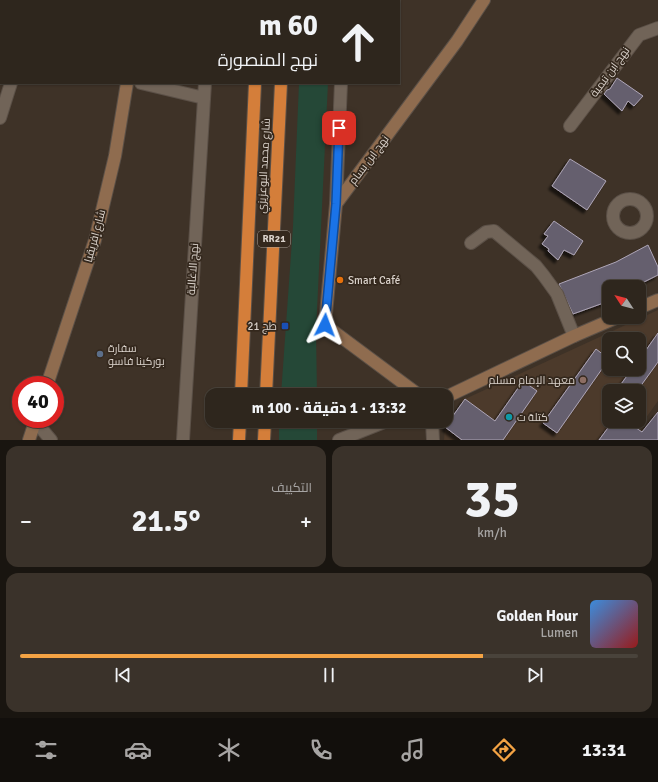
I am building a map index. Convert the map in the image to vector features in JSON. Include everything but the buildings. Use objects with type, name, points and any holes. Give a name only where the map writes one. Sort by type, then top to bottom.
[{"type":"highway","name":"شارع محمد البوعزيزي","points":[[241,388],[255,84]]},
{"type":"highway","name":"شارع محمد البوعزيزي","points":[[266,388],[281,84]]},
{"type":"highway","points":[[239,440],[240,428]]},
{"type":"highway","points":[[264,440],[265,428]]},
{"type":"street","name":"نهج ابن بسام","points":[[336,204],[457,41],[484,0]]},
{"type":"street","name":"نهج ابن تيمية","points":[[570,126],[638,35],[658,28]]},
{"type":"street","points":[[0,118],[11,84]]},
{"type":"street","name":"شارع إفريقيا","points":[[50,376],[95,240],[115,156],[127,84]]},
{"type":"street","points":[[145,84],[204,98]]},
{"type":"street","name":"نهج الاغالبة","points":[[183,440],[205,84]]},
{"type":"street","points":[[341,84],[336,204],[325,325],[410,388]]},
{"type":"street","points":[[646,213],[658,220]]},
{"type":"street","points":[[471,243],[486,232],[494,231],[536,266],[557,294],[574,336]]},
{"type":"street","points":[[646,305],[658,300]]},
{"type":"street","points":[[453,394],[602,324]]},
{"type":"street","points":[[29,440],[33,428]]},
{"type":"street","points":[[42,428],[51,440]]},
{"type":"street","points":[[339,440],[369,428]]},
{"type":"street","points":[[432,428],[433,440]]},
{"type":"shaded area","name":"معهد الإمام مسلم","points":[[658,310],[658,401],[646,418],[646,384],[602,384],[602,428],[639,428],[630,440],[444,440],[445,428],[453,428],[453,416],[465,399],[602,336],[602,376],[646,376],[646,332],[610,332],[628,324],[646,324],[646,316]]},
{"type":"green space","points":[[299,84],[328,84],[316,331],[317,388],[281,388],[293,226]]},
{"type":"green space","points":[[279,428],[317,428],[317,440],[279,440]]},
{"type":"place","name":"Smart Café","points":[[340,280]]},
{"type":"place","name":"طج 21","points":[[285,326]]},
{"type":"place","name":"سفارة بوركينا فاسو","points":[[100,354]]},
{"type":"place","name":"معهد الإمام مسلم","points":[[583,380]]},
{"type":"place","name":"كتلة ت","points":[[509,417]]},
{"type":"route","points":[[325,325],[324,319],[336,204],[339,128]]}]
